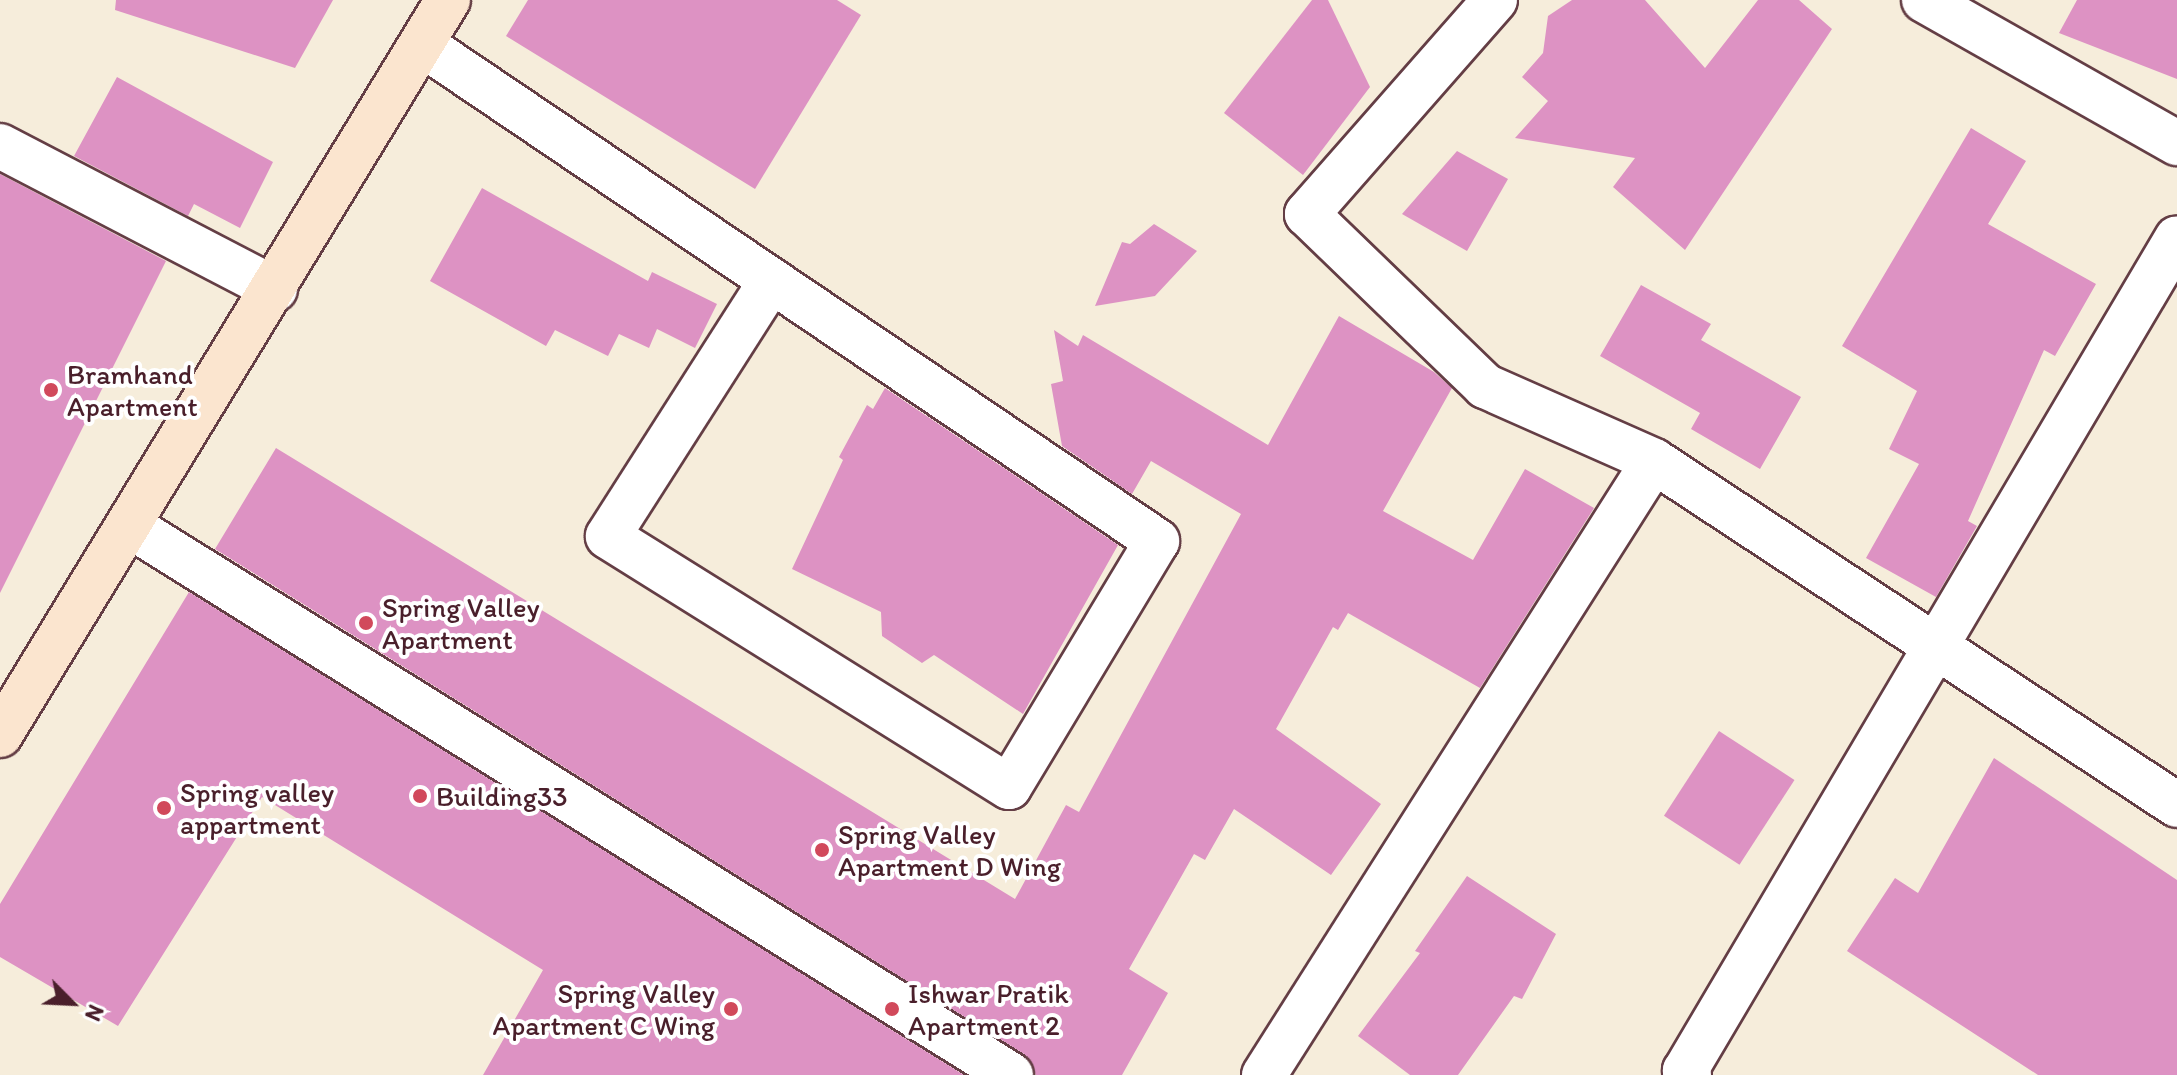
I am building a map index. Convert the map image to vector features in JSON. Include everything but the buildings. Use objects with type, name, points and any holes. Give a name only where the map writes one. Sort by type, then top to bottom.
[{"type":"street","points":[[0,735],[275,289],[448,0]]},
{"type":"street","points":[[1495,0],[1307,214],[1485,386],[1654,461],[2177,805]]},
{"type":"street","points":[[1924,0],[2177,143]]},
{"type":"street","points":[[423,45],[1157,541],[1009,787],[608,536],[771,281]]},
{"type":"street","points":[[0,146],[275,289]]},
{"type":"street","points":[[1689,1075],[1685,1071],[2177,238]]},
{"type":"street","points":[[1264,1075],[1654,461]]},
{"type":"street","points":[[130,526],[1011,1075]]},
{"type":"place","name":"Bramhand Apartment","points":[[51,390]]},
{"type":"place","name":"Spring Valley Apartment","points":[[366,623]]},
{"type":"place","name":"Building33","points":[[420,796]]},
{"type":"place","name":"Spring valley appartment","points":[[164,808]]},
{"type":"place","name":"Spring Valley Apartment D Wing","points":[[822,850]]},
{"type":"place","name":"Spring Valley Apartment C Wing","points":[[731,1009]]},
{"type":"place","name":"Ishwar Pratik Apartment 2","points":[[892,1009]]}]
